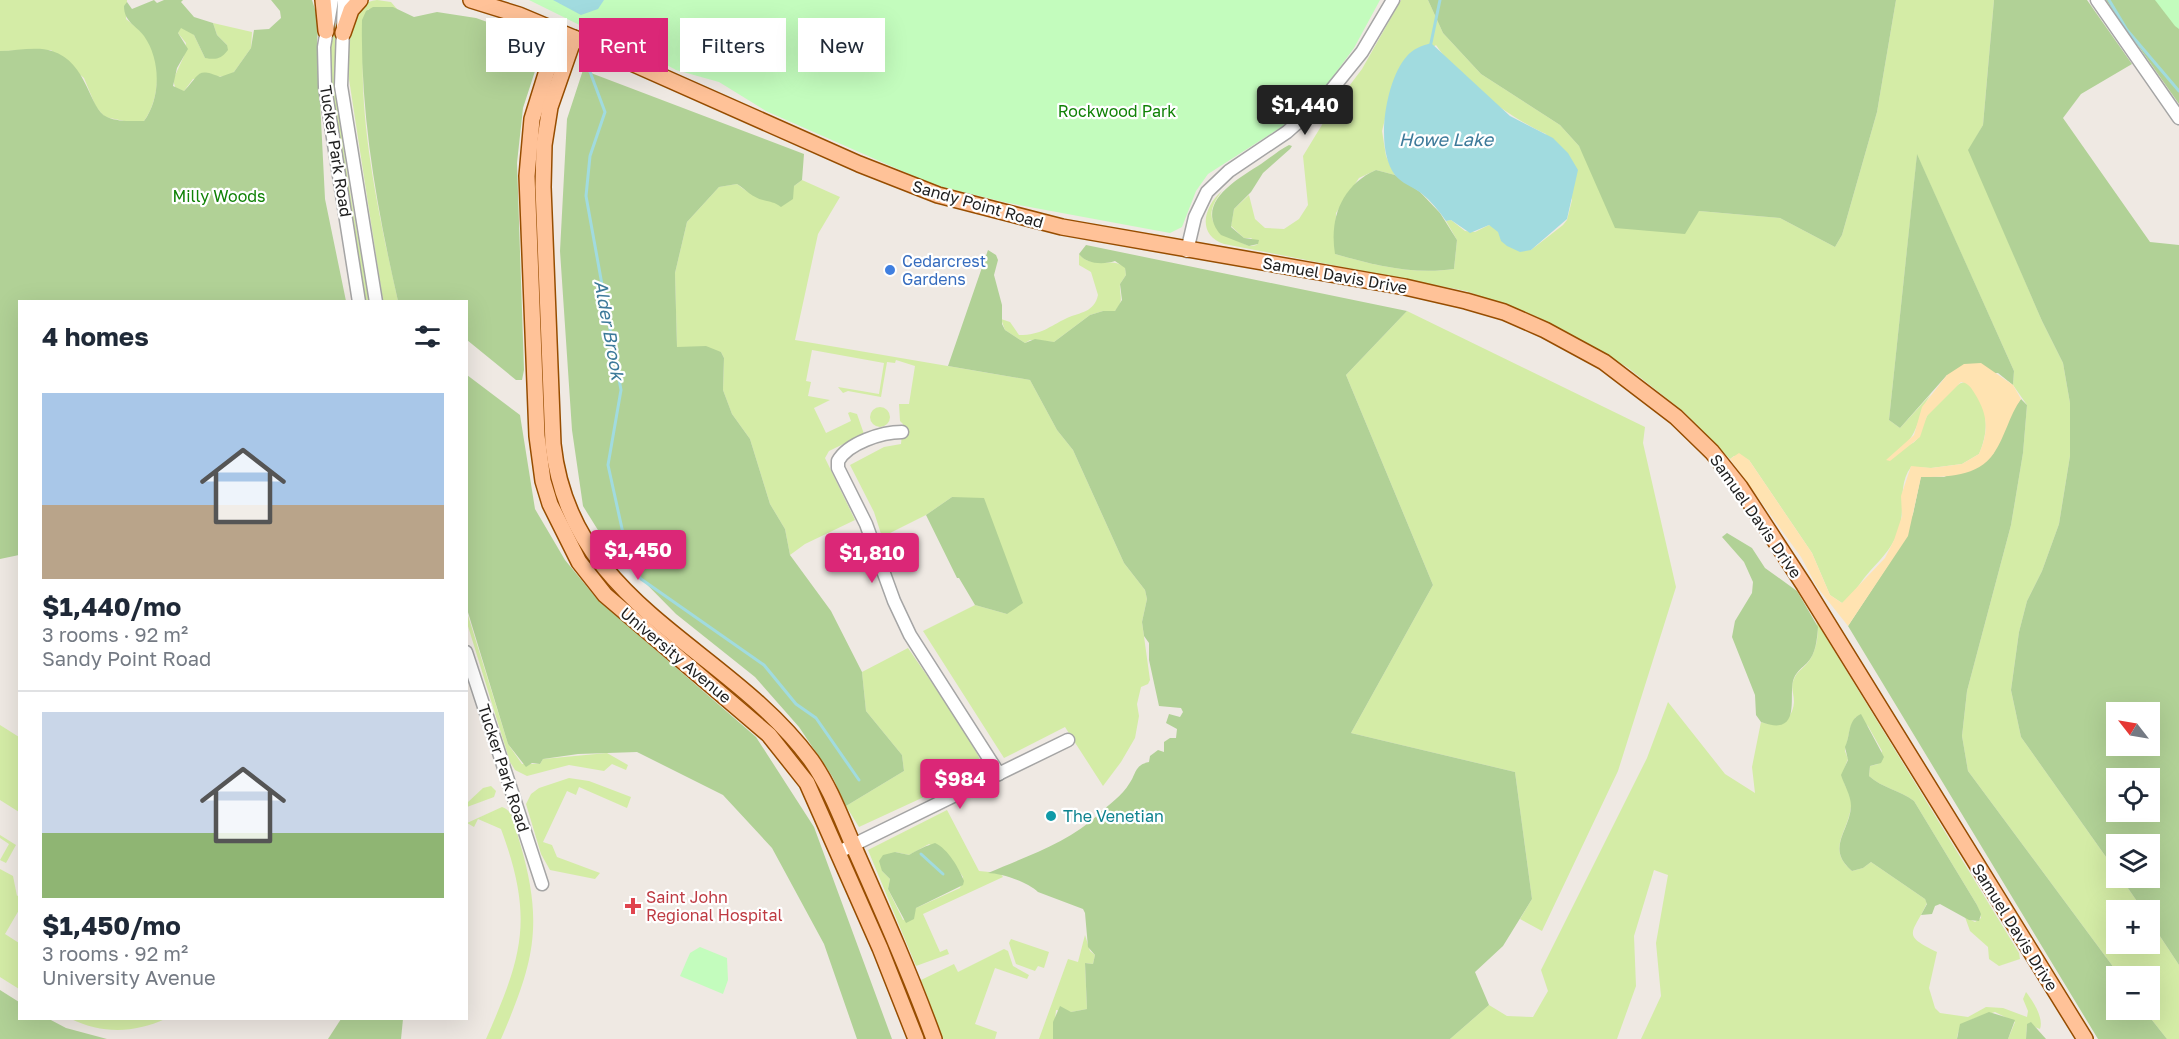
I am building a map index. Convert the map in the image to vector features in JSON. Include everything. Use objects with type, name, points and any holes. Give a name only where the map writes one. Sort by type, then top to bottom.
[{"type":"main road","points":[[323,0],[326,31]]},
{"type":"main road","points":[[343,33],[351,10],[360,0]]},
{"type":"main road","name":"Sandy Point Road","points":[[471,0],[520,18]]},
{"type":"main road","name":"Sandy Point Road","points":[[567,35],[917,188],[962,202],[1062,227],[1187,250]]},
{"type":"main road","name":"University Avenue","points":[[574,38],[550,107],[543,165],[553,444],[558,481],[589,549],[609,575],[771,716],[798,744],[820,774],[910,976],[933,1039]]},
{"type":"main road","name":"University Avenue","points":[[546,72],[531,118],[527,176],[537,436],[543,481],[550,504],[579,562],[605,595],[744,713],[782,749],[807,783],[895,982],[916,1039]]},
{"type":"main road","name":"Samuel Davis Drive","points":[[1187,250],[1405,287],[1487,306],[1545,330],[1584,350],[1627,378],[1676,417],[1725,467],[1753,506],[2085,1039]]},
{"type":"street","name":"Tucker Park Road","points":[[332,0],[326,31],[324,66],[327,110],[359,300]]},
{"type":"street","name":"Tucker Park Road","points":[[344,0],[341,86],[376,300]]},
{"type":"street","points":[[1187,250],[1195,217],[1207,192],[1229,171],[1287,132],[1324,99],[1362,52],[1393,0]]},
{"type":"street","points":[[2097,0],[2179,118]]},
{"type":"street","points":[[902,432],[883,433],[845,452],[838,461],[838,468],[866,524],[894,601],[910,635],[999,774]]},
{"type":"street","name":"Tucker Park Road","points":[[468,658],[542,884]]},
{"type":"street","points":[[838,852],[1068,740]]},
{"type":"green space","points":[[0,0],[127,0],[126,19],[144,35],[150,44],[156,66],[154,101],[144,121],[129,122],[105,117],[96,107],[84,78],[51,50],[0,51]]},
{"type":"green space","name":"Milly Woods","points":[[154,0],[157,3],[164,0],[183,0],[181,2],[194,17],[213,23],[217,35],[227,45],[228,50],[221,57],[205,58],[194,35],[181,28],[178,33],[188,49],[177,68],[173,86],[184,91],[199,74],[206,73],[220,77],[234,72],[251,48],[254,30],[269,29],[281,18],[280,11],[271,0],[312,0],[319,22],[317,41],[325,199],[346,300],[18,300],[18,555],[0,559],[0,51],[40,49],[52,51],[73,65],[101,113],[116,120],[144,121],[154,101],[156,67],[150,46],[126,16],[124,6],[127,2],[132,9]]},
{"type":"green space","points":[[377,0],[391,2],[397,9],[368,9],[363,79],[370,155],[398,300],[383,300],[349,79],[349,32],[352,20],[366,4]]},
{"type":"green space","name":"Rockwood Park","points":[[529,0],[1380,0],[1354,48],[1329,82],[1283,126],[1208,174],[1196,191],[1182,227],[1170,233],[1008,203],[934,185],[766,111],[719,82],[683,72],[786,72],[786,18],[680,18],[680,71],[668,66],[668,18],[579,18],[579,25]]},
{"type":"green space","points":[[1401,0],[1428,0],[1443,33],[1481,74],[1560,125],[1579,146],[1587,161],[1699,211],[1780,218],[1835,247],[1842,235],[1877,112],[1896,0],[1994,0],[1983,125],[1969,150],[2042,321],[2063,363],[2070,403],[2070,456],[2059,524],[2042,571],[2027,601],[2019,632],[2011,690],[2021,737],[2106,857],[2106,888],[2128,888],[2136,900],[2106,900],[2106,954],[2160,954],[2160,936],[2179,965],[2179,1039],[2167,1039],[2152,1020],[2160,1020],[2160,966],[2113,966],[1968,771],[1962,736],[1967,691],[2011,525],[2023,453],[2027,405],[2013,385],[2014,371],[1917,155],[1889,420],[1900,428],[1931,394],[1916,429],[1903,447],[1909,445],[1920,435],[1927,416],[1939,401],[1955,386],[1965,382],[1979,397],[1983,406],[1985,435],[1979,454],[1962,464],[1931,468],[1911,467],[1904,481],[1900,525],[1895,539],[1847,601],[1842,603],[1830,595],[1812,553],[1749,460],[1734,456],[1730,459],[1684,412],[1627,367],[1538,317],[1466,291],[1224,244],[1215,240],[1206,227],[1207,212],[1222,191],[1213,207],[1212,220],[1227,235],[1247,245],[1258,244],[1251,238],[1244,238],[1231,226],[1234,209],[1249,195],[1255,219],[1265,228],[1284,229],[1299,219],[1308,205],[1303,156],[1331,110],[1362,69]],"holes":[[[1436,45],[1458,72],[1500,107],[1546,134],[1572,200],[1567,220],[1531,250],[1510,246],[1489,225],[1475,232],[1465,231],[1451,220],[1446,221],[1457,240],[1454,269],[1409,270],[1335,254],[1336,213],[1359,178],[1376,170],[1395,175],[1386,156],[1382,131],[1396,75]]]},
{"type":"green space","points":[[1428,0],[1896,0],[1877,112],[1842,235],[1835,247],[1780,218],[1699,211],[1685,234],[1615,228],[1579,146],[1560,125],[1481,74],[1443,33]]},
{"type":"green space","points":[[1994,0],[2087,0],[2132,64],[2081,94],[2063,118],[2150,242],[2179,245],[2179,965],[2160,936],[2160,900],[2136,900],[2128,888],[2160,888],[2160,834],[2106,834],[2106,857],[2021,737],[2011,690],[2019,632],[2027,601],[2042,571],[2059,524],[2070,456],[2070,403],[2063,363],[2042,321],[1968,150],[1983,125]]},
{"type":"green space","points":[[2106,0],[2179,0],[2179,104]]},
{"type":"green space","points":[[2155,0],[2179,0],[2179,29],[2175,26]]},
{"type":"green space","points":[[337,4],[340,6],[337,80],[340,117],[344,154],[369,300],[365,300],[332,95],[330,53]]},
{"type":"green space","points":[[373,7],[393,7],[414,17],[437,12],[476,18],[486,22],[486,72],[535,72],[523,108],[517,163],[524,370],[522,380],[516,380],[468,341],[468,300],[398,300],[371,162],[364,91],[362,20],[366,11]]},
{"type":"green space","points":[[213,23],[252,32],[251,48],[234,72],[228,76],[193,79],[184,91],[176,90],[173,80],[184,56],[186,43],[178,33],[180,28],[184,27],[194,35],[205,58],[227,45],[217,35]]},
{"type":"green space","points":[[582,72],[588,72],[804,154],[802,180],[794,186],[793,199],[781,207],[759,199],[737,184],[719,187],[687,222],[675,273],[677,347],[706,346],[721,352],[724,358],[723,390],[732,414],[750,439],[770,504],[785,529],[790,555],[831,611],[862,672],[866,711],[902,755],[904,771],[846,806],[832,776],[799,727],[755,677],[676,614],[606,543],[583,506],[572,430],[560,251],[567,119]]},
{"type":"green space","points":[[1289,145],[1292,146],[1290,149],[1263,173],[1251,192],[1234,209],[1231,227],[1244,238],[1259,240],[1258,244],[1249,246],[1221,235],[1214,223],[1212,213],[1215,202],[1241,177]]},
{"type":"green space","points":[[1917,154],[2014,371],[2013,385],[1998,373],[1947,375],[1900,428],[1889,420]]},
{"type":"green space","points":[[1376,170],[1395,175],[1420,192],[1440,213],[1457,240],[1454,269],[1409,270],[1335,254],[1334,228],[1340,204],[1354,184]]},
{"type":"green space","points":[[802,180],[840,197],[818,234],[795,340],[1030,380],[1057,430],[1073,450],[1124,563],[1145,590],[1147,599],[1142,622],[1150,680],[1148,684],[1141,687],[1137,704],[1139,716],[1135,738],[1103,786],[1065,727],[1004,758],[923,631],[975,605],[1007,614],[952,497],[926,515],[882,537],[874,512],[850,465],[884,447],[901,444],[903,424],[900,421],[899,404],[909,404],[915,366],[896,360],[895,363],[887,362],[881,397],[848,391],[843,393],[838,387],[879,394],[884,363],[812,350],[806,381],[811,382],[808,396],[830,400],[814,408],[826,433],[851,421],[848,413],[850,412],[857,414],[864,434],[829,451],[825,458],[855,520],[805,544],[790,555],[785,529],[770,504],[750,439],[732,414],[723,390],[724,358],[721,352],[677,347],[675,273],[687,222],[719,187],[737,184],[755,196],[770,198],[777,197]]},
{"type":"green space","points":[[1086,245],[1407,311],[1346,375],[1433,585],[1351,733],[1515,772],[1532,899],[1503,946],[1475,972],[1489,1005],[1450,1039],[1053,1039],[1053,1022],[1060,1006],[1071,1012],[1087,1009],[1085,963],[1093,964],[1095,955],[1088,947],[1085,913],[1083,909],[1038,892],[1007,876],[988,873],[1061,841],[1087,824],[1123,792],[1138,768],[1149,762],[1150,756],[1158,750],[1164,752],[1164,742],[1170,738],[1176,738],[1177,729],[1166,723],[1169,714],[1180,717],[1183,712],[1181,708],[1159,706],[1149,660],[1149,643],[1144,636],[1142,622],[1147,599],[1145,590],[1124,563],[1073,450],[1057,430],[1030,380],[948,366],[988,250],[996,255],[998,260],[994,275],[1002,305],[1002,324],[1005,330],[1025,343],[1035,339],[1054,342],[1090,315],[1103,311],[1115,311],[1122,300],[1120,284],[1126,275],[1125,268],[1115,261],[1100,263],[1086,260],[1079,254]]},
{"type":"green space","points":[[1079,254],[1089,261],[1120,264],[1125,267],[1126,275],[1120,284],[1121,301],[1115,311],[1103,311],[1090,315],[1054,342],[1030,340],[1025,343],[1005,330],[1001,319],[1010,322],[1019,335],[1027,335],[1044,330],[1090,309],[1098,295],[1091,272],[1079,265]]},
{"type":"green space","points":[[1407,311],[1645,427],[1643,443],[1676,587],[1618,771],[1542,931],[1520,919],[1532,899],[1515,772],[1351,733],[1433,585],[1346,375]]},
{"type":"green space","points":[[468,376],[520,415],[535,509],[565,560],[597,599],[756,737],[814,827],[892,1039],[857,1039],[824,944],[772,848],[723,795],[637,752],[578,754],[543,759],[540,764],[532,763],[526,767],[508,744],[468,612]]},
{"type":"green space","points":[[2021,399],[2027,405],[2023,453],[2011,525],[1967,691],[1962,736],[1968,771],[2113,966],[2106,966],[2106,1020],[2152,1020],[2167,1039],[2098,1039],[1848,626],[1890,562],[1913,514],[1921,476],[1944,477],[1993,454],[2011,412]]},
{"type":"green space","points":[[880,407],[887,410],[890,417],[887,424],[880,427],[873,424],[870,417],[873,410]]},
{"type":"green space","points":[[952,497],[984,498],[1023,603],[1007,614],[975,605],[957,578],[926,515]]},
{"type":"green space","points":[[1727,533],[1752,548],[1765,568],[1797,591],[1818,627],[1816,646],[1812,655],[1794,678],[1791,712],[1783,724],[1774,725],[1761,722],[1756,715],[1755,695],[1732,637],[1735,621],[1752,593],[1753,582],[1744,562],[1722,537]]},
{"type":"green space","points":[[468,615],[508,744],[522,764],[540,764],[543,759],[607,753],[628,765],[626,770],[612,764],[604,771],[569,765],[527,776],[515,770],[510,762],[468,626]]},
{"type":"green space","points":[[1816,621],[2019,953],[2020,959],[1999,966],[1989,959],[1988,947],[1970,931],[1965,917],[1975,922],[1981,918],[1977,905],[1914,801],[1869,776],[1870,766],[1878,764],[1882,751],[1868,726],[1856,717],[1850,729],[1845,751],[1848,759],[1843,776],[1850,794],[1851,807],[1839,848],[1844,863],[1852,871],[1863,868],[1871,862],[1925,899],[1927,903],[1913,932],[1918,941],[1937,952],[1929,988],[1935,1008],[1940,1013],[1968,1017],[1986,1007],[2003,1008],[2027,1017],[2028,1011],[2023,999],[2026,992],[2039,1015],[2040,1029],[2027,1024],[2026,1039],[2008,1039],[2015,1022],[1995,1012],[1965,1023],[1957,1039],[1641,1039],[1661,996],[1656,943],[1668,875],[1654,870],[1634,936],[1636,986],[1617,1039],[1450,1039],[1489,1005],[1507,1016],[1533,1017],[1548,991],[1541,970],[1647,758],[1668,702],[1725,774],[1755,793],[1752,767],[1761,722],[1778,723],[1791,714],[1794,702],[1793,682],[1809,661],[1817,642]]},
{"type":"green space","points":[[908,648],[971,742],[981,765],[978,772],[859,827],[846,806],[904,771],[902,755],[866,711],[862,672]]},
{"type":"green space","points":[[1861,714],[1884,757],[1881,763],[1870,766],[1869,776],[1914,801],[1977,905],[1981,914],[1979,921],[1969,920],[1940,904],[1935,906],[1932,914],[1921,915],[1927,904],[1925,899],[1871,862],[1863,868],[1852,871],[1844,863],[1840,855],[1840,847],[1850,815],[1851,802],[1841,775],[1848,760],[1845,747],[1851,724]]},
{"type":"green space","points":[[0,725],[18,736],[18,811],[0,800]]},
{"type":"green space","points":[[569,778],[589,781],[631,797],[627,808],[579,787],[576,795],[567,791],[543,842],[552,845],[557,857],[600,873],[595,879],[550,870],[541,854],[526,804],[531,794],[539,788]]},
{"type":"green space","points":[[491,786],[496,791],[494,797],[468,807],[468,802],[483,788]]},
{"type":"green space","points":[[502,807],[510,813],[532,897],[532,943],[528,965],[501,1039],[486,1039],[499,1010],[516,959],[521,912],[518,888],[501,829],[478,819],[474,827],[468,823]]},
{"type":"green space","points":[[947,810],[979,871],[1000,873],[1003,877],[923,914],[940,952],[947,949],[949,954],[916,966],[868,850]],"holes":[[[929,844],[949,856],[963,877],[960,888],[916,908],[913,915],[903,920],[888,889],[890,879],[882,871],[895,852],[909,855]]]},
{"type":"green space","points":[[0,835],[16,845],[6,863],[0,860],[9,844],[0,838]]},
{"type":"green space","points":[[935,843],[953,859],[964,881],[963,885],[916,908],[914,919],[906,923],[888,889],[890,879],[882,871],[879,861],[883,855],[895,852],[909,855]]},
{"type":"green space","points":[[0,869],[13,876],[18,896],[18,912],[5,934],[18,942],[18,988],[0,977]]},
{"type":"green space","points":[[1085,935],[1090,951],[1095,955],[1093,964],[1085,963],[1087,1009],[1071,1012],[1056,1010],[1053,1039],[1039,1039],[1068,959],[1078,962]]},
{"type":"green space","points":[[1011,939],[1049,952],[1044,968],[1038,966],[1035,971],[1016,964],[1009,943]]},
{"type":"green space","points":[[700,947],[727,958],[728,980],[723,994],[680,976],[690,953]]},
{"type":"green space","points":[[1004,949],[1008,951],[1013,966],[1029,975],[1027,979],[995,968],[975,1024],[997,1032],[995,1039],[943,1039],[921,980],[954,964],[958,972]]},
{"type":"green space","points":[[0,990],[18,1001],[18,1020],[51,1020],[66,1028],[107,1039],[0,1039]]},
{"type":"green space","points":[[1989,1012],[2015,1020],[2008,1039],[1957,1039],[1960,1024]]},
{"type":"green space","points":[[73,1020],[163,1020],[142,1027],[118,1030],[83,1024]]},
{"type":"green space","points":[[340,1020],[403,1020],[401,1039],[328,1039]]},
{"type":"green space","points":[[2031,1022],[2046,1039],[2026,1039],[2027,1024]]},
{"type":"sand","points":[[1981,363],[2013,385],[2021,399],[2001,440],[1994,453],[1979,467],[1951,476],[1921,477],[1908,536],[1848,626],[1817,587],[1801,557],[1730,459],[1739,453],[1749,460],[1812,553],[1830,595],[1842,603],[1885,558],[1902,516],[1901,496],[1911,466],[1931,468],[1962,464],[1979,454],[1986,430],[1985,416],[1972,390],[1961,382],[1927,416],[1920,437],[1890,461],[1886,460],[1914,435],[1922,407],[1947,375],[1964,364]]},
{"type":"water","points":[[553,0],[604,0],[598,9],[581,15]]},
{"type":"water","name":"Howe Lake","points":[[1431,43],[1510,116],[1553,138],[1568,153],[1578,170],[1567,219],[1531,250],[1520,252],[1507,246],[1501,241],[1498,232],[1489,225],[1470,233],[1451,220],[1446,221],[1425,196],[1395,175],[1389,163],[1384,132],[1385,114],[1393,80],[1409,54]]},
{"type":"waterway","points":[[1431,43],[1440,0]]},
{"type":"waterway","points":[[2109,0],[2127,30],[2179,91]]},
{"type":"waterway","name":"Alder Brook","points":[[590,72],[605,112],[590,156],[586,196],[621,390],[608,465],[630,565],[641,579],[764,665],[796,704],[816,718],[859,780]]},
{"type":"waterway","name":"Alder Brook","points":[[921,854],[943,874]]},
{"type":"place","name":"Cedarcrest Gardens","points":[[890,270]]},
{"type":"place","name":"The Venetian","points":[[1051,816]]},
{"type":"place","name":"Saint John Regional Hospital","points":[[633,906]]}]
